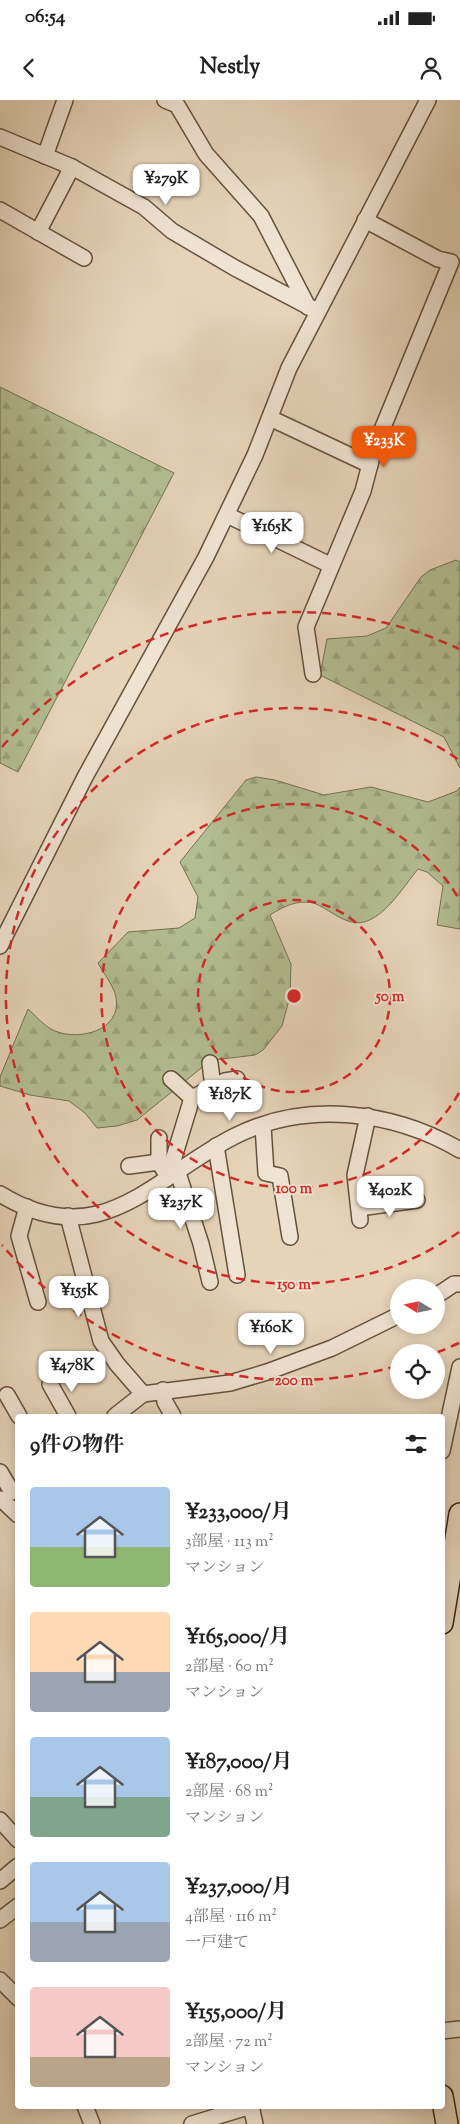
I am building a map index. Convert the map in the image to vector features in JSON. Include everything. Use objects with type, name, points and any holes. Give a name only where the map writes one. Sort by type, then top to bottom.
[{"type":"highway","points":[[445,1605],[460,1514]]},
{"type":"highway","points":[[444,2109],[447,2124]]},
{"type":"street","points":[[45,156],[65,100]]},
{"type":"street","points":[[165,100],[178,105],[206,154],[260,216],[313,309]]},
{"type":"street","points":[[0,946],[85,777],[182,603],[227,515],[270,418],[313,309],[365,220],[428,100]]},
{"type":"street","points":[[0,137],[72,167],[144,208],[179,235],[313,309]]},
{"type":"street","points":[[38,232],[72,167]]},
{"type":"street","points":[[0,210],[84,258]]},
{"type":"street","points":[[313,674],[306,627],[330,565],[363,491],[374,449],[451,262],[438,259],[365,220]]},
{"type":"street","points":[[270,418],[370,465]]},
{"type":"street","points":[[227,515],[330,565]]},
{"type":"street","points":[[210,1063],[213,1087]]},
{"type":"street","points":[[171,1079],[192,1098]]},
{"type":"street","points":[[173,1174],[192,1098],[213,1087],[237,1079]]},
{"type":"street","points":[[0,1194],[40,1212],[68,1216],[97,1214],[109,1211],[133,1201],[216,1146],[237,1135],[263,1126],[311,1116],[344,1114],[368,1116],[424,1131],[460,1150]]},
{"type":"street","points":[[368,1116],[355,1176],[360,1214],[417,1200]]},
{"type":"street","points":[[263,1126],[266,1173],[280,1176],[290,1237]]},
{"type":"street","points":[[159,1138],[159,1162]]},
{"type":"street","points":[[216,1146],[237,1275]]},
{"type":"street","points":[[129,1166],[159,1162],[173,1174],[201,1244],[210,1282]]},
{"type":"street","points":[[27,1207],[19,1236],[38,1302]]},
{"type":"street","points":[[68,1216],[101,1342],[143,1394]]},
{"type":"street","points":[[445,1290],[454,1284],[460,1284]]},
{"type":"street","points":[[118,1414],[143,1394],[230,1383],[267,1372],[332,1348],[390,1319]]},
{"type":"street","points":[[445,1437],[460,1367]]},
{"type":"street","points":[[50,1384],[67,1414]]},
{"type":"street","points":[[163,1390],[165,1402],[172,1414]]},
{"type":"street","points":[[7,1395],[18,1414]]},
{"type":"street","points":[[0,1472],[15,1509]]},
{"type":"street","points":[[0,1820],[10,1838]]},
{"type":"street","points":[[0,1881],[15,1868]]},
{"type":"street","points":[[0,1920],[15,1908]]},
{"type":"street","points":[[0,1980],[15,1995]]},
{"type":"street","points":[[445,2031],[460,2029]]},
{"type":"street","points":[[85,2109],[92,2124]]},
{"type":"street","points":[[198,2123],[242,2109]]},
{"type":"street","points":[[252,2109],[255,2124]]},
{"type":"green space","points":[[0,387],[174,473],[18,772],[0,763]]},
{"type":"green space","points":[[456,560],[460,562],[460,768],[444,737],[320,675],[327,639],[367,636],[386,628],[421,577],[430,570]]},
{"type":"green space","points":[[256,777],[275,780],[324,795],[371,787],[428,802],[457,791],[460,787],[460,929],[437,925],[443,886],[427,872],[418,869],[389,906],[367,921],[359,923],[350,922],[313,903],[301,902],[291,904],[270,915],[291,964],[290,996],[282,1026],[263,1050],[255,1055],[214,1060],[205,1065],[137,1120],[117,1126],[97,1128],[85,1113],[69,1101],[30,1095],[0,1086],[0,1077],[28,1009],[55,1031],[76,1035],[97,1030],[106,1025],[116,1009],[115,993],[98,963],[128,932],[179,928],[195,918],[198,897],[180,862],[246,780]]}]
